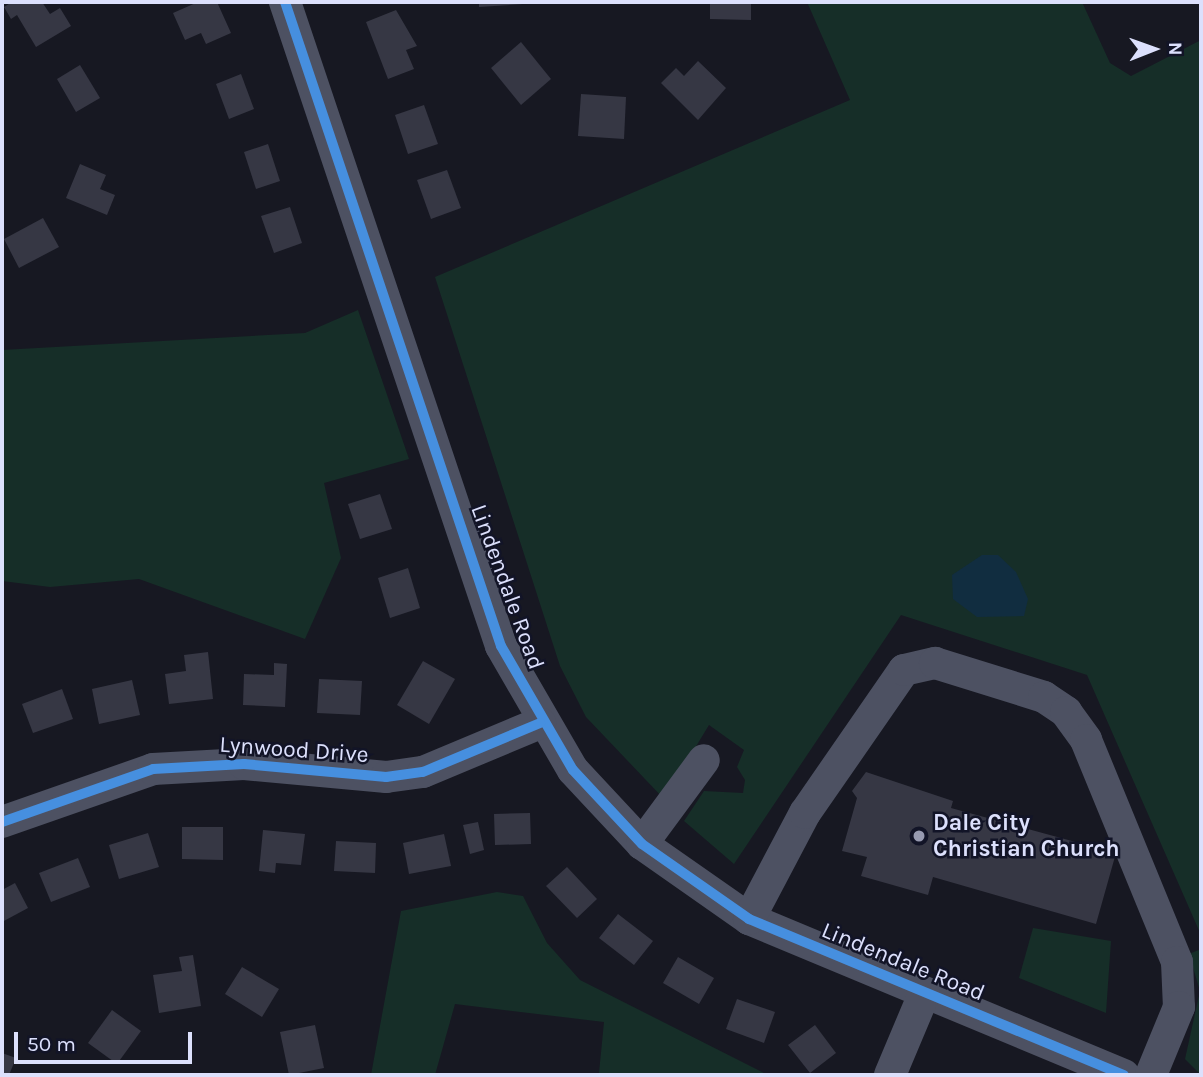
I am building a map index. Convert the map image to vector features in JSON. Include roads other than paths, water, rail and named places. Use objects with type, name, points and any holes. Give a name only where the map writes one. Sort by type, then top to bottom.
[{"type":"street","name":"Lindendale Road","points":[[285,2],[501,646],[540,723],[601,803],[642,844],[749,919],[1124,1075]]},
{"type":"street","points":[[749,919],[805,813],[904,670],[935,663],[1044,697],[1066,712],[1086,740],[1177,962],[1179,1007],[1151,1075]]},
{"type":"street","name":"Lynwood Drive","points":[[2,822],[153,769],[244,764],[349,777],[423,772],[540,723]]},
{"type":"street","points":[[642,844],[704,760]]},
{"type":"street","points":[[890,1075],[924,994]]},
{"type":"water","points":[[982,555],[998,555],[1016,572],[1028,599],[1024,616],[977,617],[953,599],[952,575]]},
{"type":"place","name":"Dale City Christian Church","points":[[919,836]]}]
